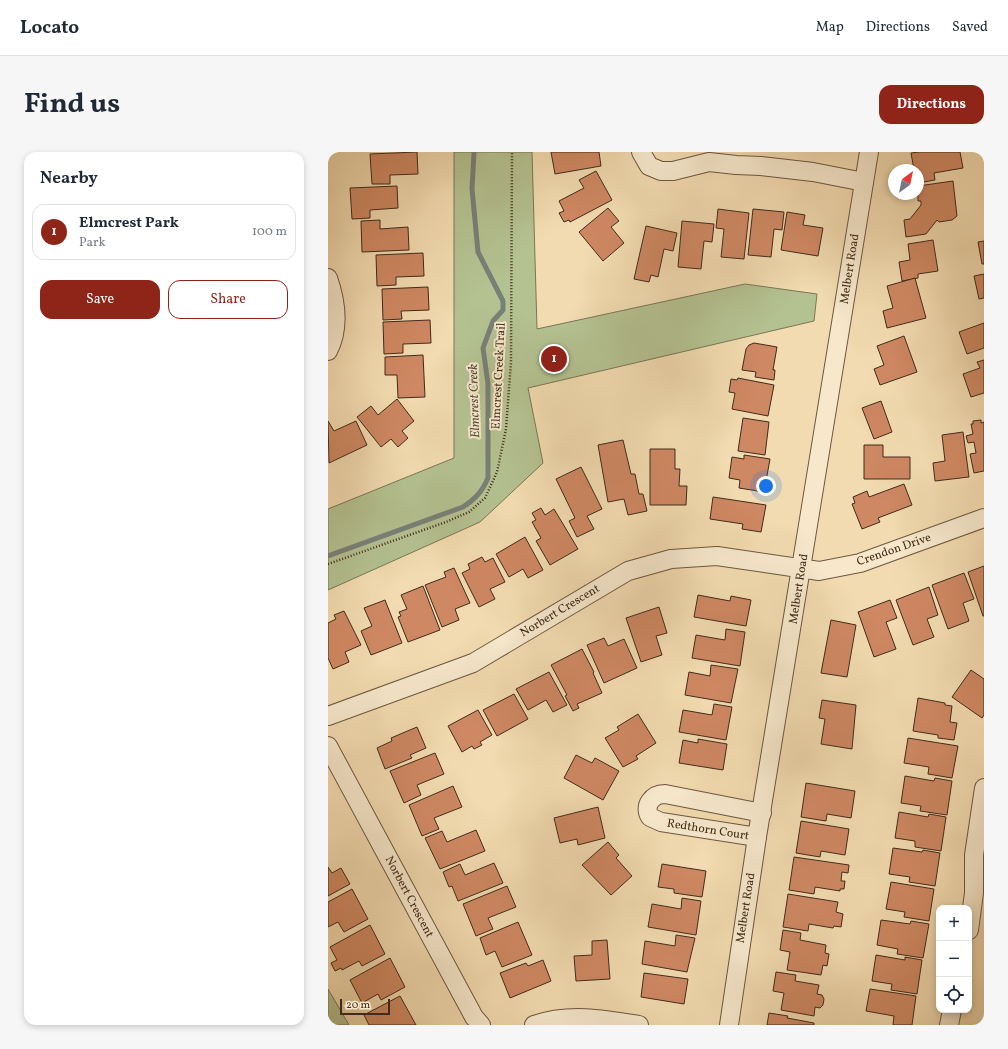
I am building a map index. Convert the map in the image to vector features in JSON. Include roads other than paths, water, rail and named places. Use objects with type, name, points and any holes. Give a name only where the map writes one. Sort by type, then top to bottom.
[{"type":"street","points":[[641,152],[649,166],[661,171],[673,171],[709,162],[813,172],[864,182]]},
{"type":"street","name":"Melbert Road","points":[[729,1025],[757,837],[869,152]]},
{"type":"street","points":[[328,278],[334,296],[336,311],[334,331],[328,351]]},
{"type":"street","name":"Crendon Drive","points":[[802,569],[819,571],[860,563],[984,518]]},
{"type":"street","name":"Norbert Crescent","points":[[328,716],[473,663],[628,571],[671,559],[717,556],[802,569]]},
{"type":"street","name":"Norbert Crescent","points":[[328,746],[470,1010],[481,1025]]},
{"type":"street","points":[[974,926],[974,855],[984,788]]},
{"type":"street","name":"Redthorn Court","points":[[757,837],[661,822],[650,817],[647,808],[650,800],[654,797],[665,794],[762,813]]},
{"type":"street","points":[[949,1025],[951,1013]]},
{"type":"street","points":[[534,1025],[562,1018],[581,1018],[639,1025]]},
{"type":"waterway","name":"Elmcrest Creek","points":[[328,556],[463,507],[478,495],[488,478],[488,384],[483,348],[493,321],[503,310],[503,301],[478,252],[472,189],[474,152]]},
{"type":"place","name":"Elmcrest Park","points":[[554,359]]}]
